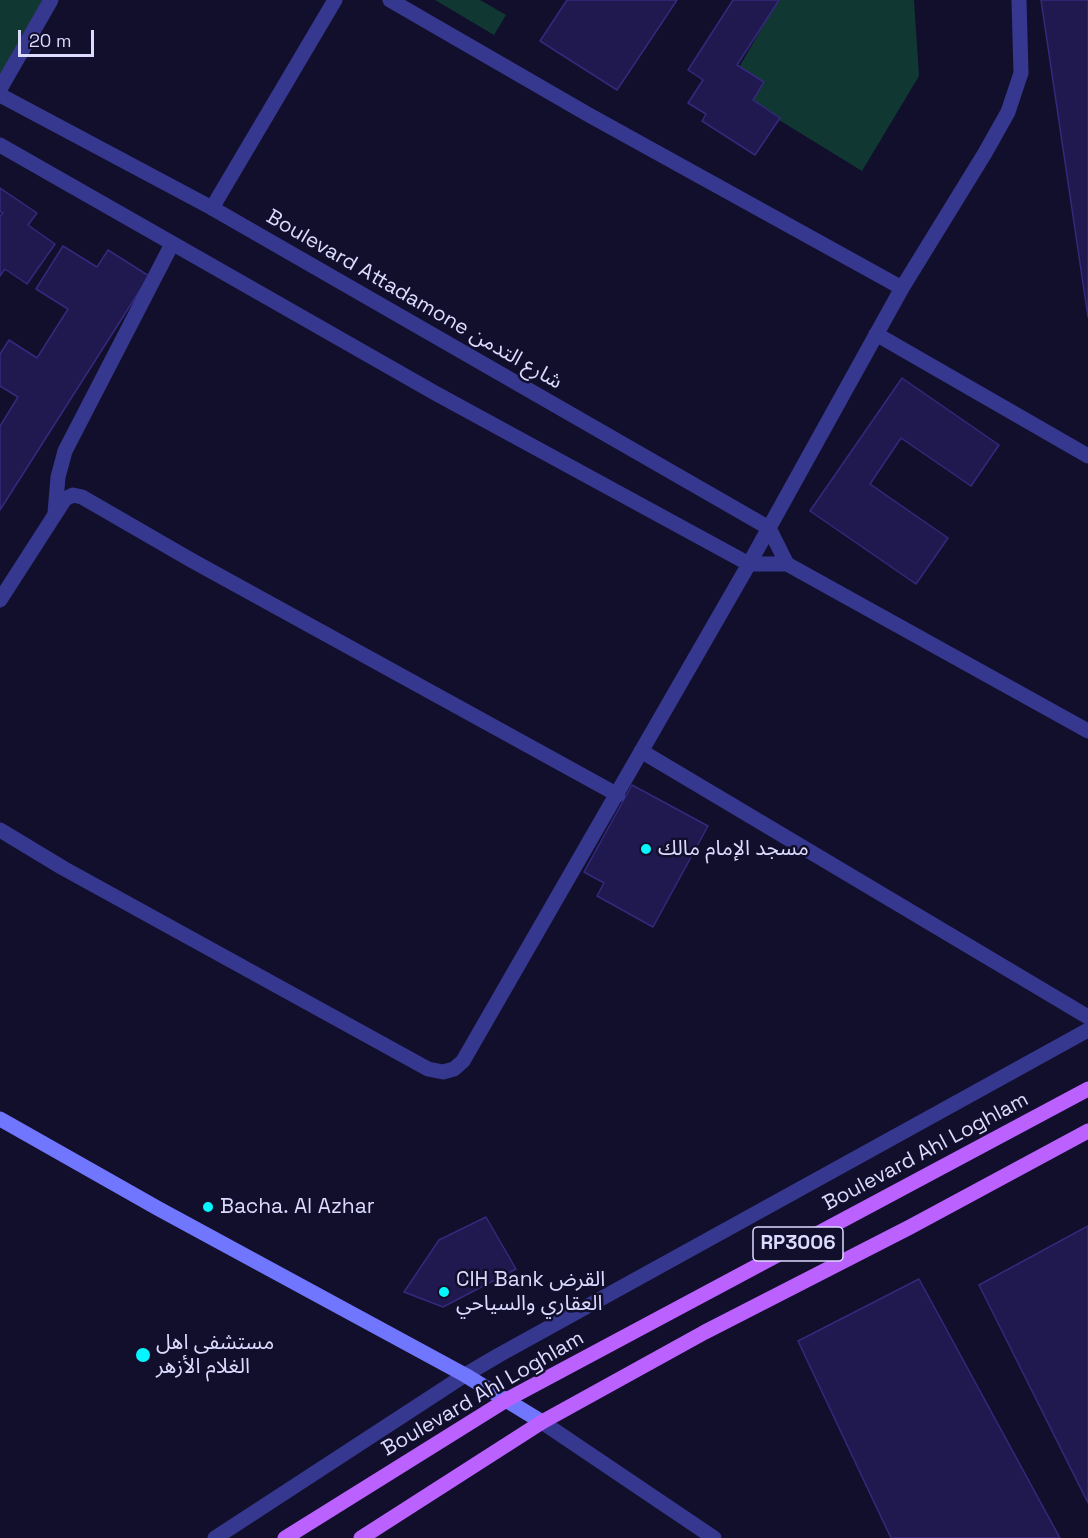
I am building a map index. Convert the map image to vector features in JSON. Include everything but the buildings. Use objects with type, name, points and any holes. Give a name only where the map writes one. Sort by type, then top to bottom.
[{"type":"main road","name":"Boulevard Ahl Loghlam","points":[[285,1538],[508,1400],[1088,1089]]},
{"type":"main road","points":[[0,1119],[159,1209],[465,1375],[542,1422]]},
{"type":"main road","name":"RP3006","points":[[361,1538],[542,1422],[705,1332],[910,1227],[1088,1131]]},
{"type":"street","points":[[0,89],[51,0]]},
{"type":"street","points":[[212,208],[335,0]]},
{"type":"street","points":[[390,0],[599,120],[902,288]]},
{"type":"street","points":[[0,830],[63,868],[428,1069],[443,1072],[454,1069],[464,1061],[749,564],[902,288],[1008,112],[1021,73],[1019,0]]},
{"type":"street","name":"Boulevard Attadamone شارع التدمن","points":[[0,95],[212,208],[769,528]]},
{"type":"street","points":[[0,145],[435,393],[749,564],[787,564],[1088,731]]},
{"type":"street","points":[[55,513],[58,477],[64,450],[172,244]]},
{"type":"street","points":[[876,334],[1088,456]]},
{"type":"street","points":[[0,600],[65,499],[73,495],[82,497],[190,560],[618,795]]},
{"type":"street","points":[[769,528],[787,564]]},
{"type":"street","points":[[641,752],[1088,1017]]},
{"type":"street","points":[[215,1538],[465,1375],[1088,1029]]},
{"type":"street","points":[[542,1422],[714,1538]]},
{"type":"green space","points":[[0,0],[50,0],[0,88]]},
{"type":"green space","points":[[435,0],[480,0],[506,15],[494,35]]},
{"type":"green space","points":[[778,0],[914,0],[919,76],[862,171],[727,88]]},
{"type":"place","name":"مسجد الإمام مالك","points":[[646,849]]},
{"type":"place","name":"Bacha. Al Azhar","points":[[208,1207]]},
{"type":"place","name":"CIH Bank القرض العقاري والسياحي","points":[[444,1292]]},
{"type":"place","name":"مستشفى اهل الغلام الأزهر","points":[[143,1355]]}]
